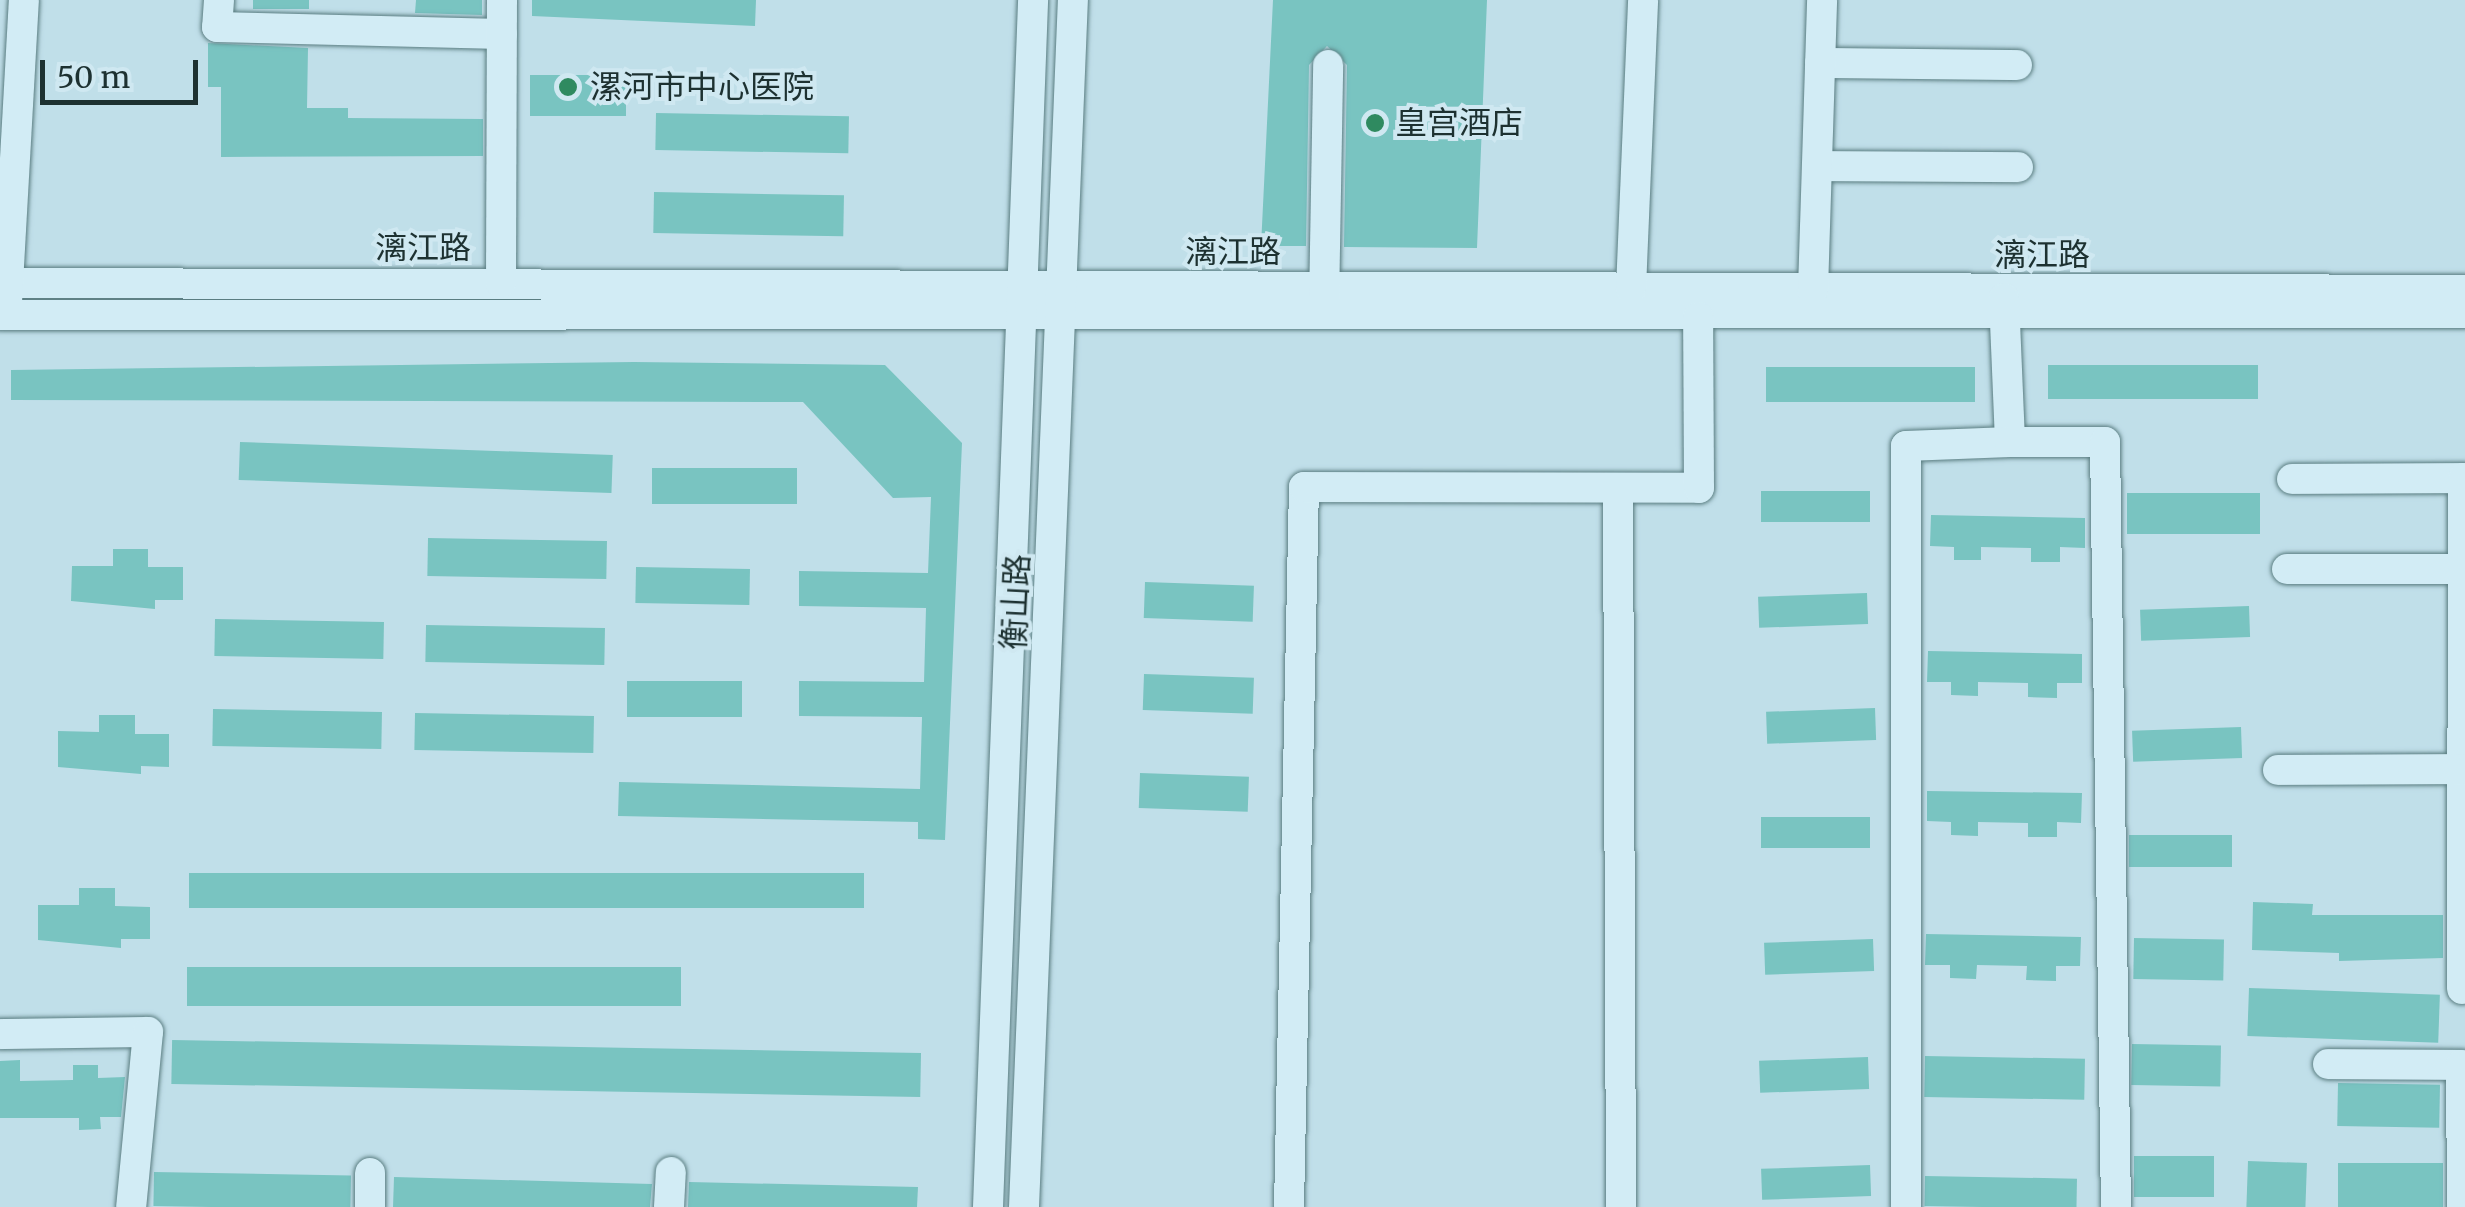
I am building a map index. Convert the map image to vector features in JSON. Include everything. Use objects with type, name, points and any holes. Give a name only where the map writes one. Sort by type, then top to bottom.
[{"type":"street","points":[[3,315],[24,0]]},
{"type":"street","points":[[218,0],[218,28],[502,34]]},
{"type":"street","points":[[501,283],[502,0]]},
{"type":"street","name":"衡山路","points":[[988,1207],[1032,0]]},
{"type":"street","name":"衡山路","points":[[1024,1207],[1066,286],[1073,0]]},
{"type":"street","points":[[1631,289],[1643,0]]},
{"type":"street","points":[[1812,290],[1822,0]]},
{"type":"street","points":[[1820,63],[2017,66]]},
{"type":"street","points":[[1324,318],[1328,65]]},
{"type":"street","points":[[1817,166],[2018,167]]},
{"type":"street","name":"漓江路","points":[[4,283],[1812,290],[2004,303],[2465,313]]},
{"type":"street","name":"漓江路","points":[[3,315],[1698,317],[2004,303],[2465,290]]},
{"type":"street","points":[[2004,303],[2010,442]]},
{"type":"street","points":[[1288,1207],[1304,487],[1699,488],[1698,317]]},
{"type":"street","points":[[1906,1207],[1906,446],[2010,442],[2106,442],[2116,1207]]},
{"type":"street","points":[[2292,479],[2463,478],[2462,989]]},
{"type":"street","points":[[1618,488],[1621,1207]]},
{"type":"street","points":[[2286,570],[2463,569]]},
{"type":"street","points":[[2278,770],[2462,770]]},
{"type":"street","points":[[0,1034],[148,1032],[131,1207]]},
{"type":"street","points":[[2328,1064],[2461,1065],[2462,1207]]},
{"type":"street","points":[[670,1207],[671,1172]]},
{"type":"street","points":[[370,1174],[370,1207]]},
{"type":"building","points":[[253,0],[309,0],[309,9],[253,9]]},
{"type":"building","points":[[416,0],[482,0],[482,15],[415,13]]},
{"type":"building","points":[[532,0],[756,0],[755,26],[532,16]]},
{"type":"building","name":"皇宫酒店","points":[[1273,0],[1487,0],[1477,248],[1344,247],[1347,65],[1327,46],[1309,65],[1306,246],[1261,246]]},
{"type":"building","points":[[208,43],[308,48],[307,108],[348,108],[348,118],[483,119],[483,156],[221,157],[221,87],[208,87]]},
{"type":"building","points":[[530,75],[626,75],[626,116],[530,116]]},
{"type":"building","points":[[656,113],[849,116],[848,153],[655,150]]},
{"type":"building","points":[[654,192],[844,195],[843,236],[653,233]]},
{"type":"building","points":[[634,362],[885,365],[962,443],[945,840],[918,839],[918,822],[618,816],[619,782],[920,789],[922,717],[799,716],[799,681],[924,682],[926,608],[799,606],[799,571],[928,573],[931,497],[893,498],[803,402],[11,400],[11,370]]},
{"type":"building","points":[[2048,365],[2258,365],[2258,399],[2048,399]]},
{"type":"building","points":[[1766,367],[1975,367],[1975,402],[1766,402]]},
{"type":"building","points":[[240,442],[613,455],[611,493],[239,480]]},
{"type":"building","points":[[652,468],[797,468],[797,504],[652,504]]},
{"type":"building","points":[[1761,491],[1870,491],[1870,522],[1761,522]]},
{"type":"building","points":[[2127,493],[2260,493],[2260,534],[2127,534]]},
{"type":"building","points":[[1931,515],[2085,518],[2085,548],[2060,547],[2060,562],[2031,562],[2031,548],[1981,547],[1981,560],[1954,560],[1954,547],[1930,546]]},
{"type":"building","points":[[428,538],[607,541],[606,579],[427,576]]},
{"type":"building","points":[[113,549],[148,549],[148,567],[183,567],[183,600],[155,600],[155,609],[71,601],[72,566],[113,566]]},
{"type":"building","points":[[636,567],[750,569],[749,605],[635,603]]},
{"type":"building","points":[[1145,582],[1254,586],[1253,622],[1144,618]]},
{"type":"building","points":[[1867,593],[1868,624],[1759,628],[1758,597]]},
{"type":"building","points":[[2249,606],[2250,637],[2141,641],[2140,610]]},
{"type":"building","points":[[215,619],[384,622],[383,659],[214,656]]},
{"type":"building","points":[[426,625],[605,628],[604,665],[425,662]]},
{"type":"building","points":[[1928,651],[2082,654],[2082,683],[2057,683],[2057,698],[2028,697],[2028,683],[1978,682],[1978,696],[1951,695],[1951,682],[1927,682]]},
{"type":"building","points":[[1144,674],[1254,678],[1253,714],[1143,710]]},
{"type":"building","points":[[627,681],[742,681],[742,717],[627,717]]},
{"type":"building","points":[[1875,708],[1876,740],[1767,744],[1766,712]]},
{"type":"building","points":[[213,709],[382,712],[381,749],[212,746]]},
{"type":"building","points":[[415,713],[594,716],[593,753],[414,750]]},
{"type":"building","points":[[99,715],[135,715],[135,734],[169,734],[169,767],[141,766],[141,774],[58,767],[58,731],[99,732]]},
{"type":"building","points":[[2241,727],[2242,758],[2133,762],[2132,731]]},
{"type":"building","points":[[1140,773],[1249,777],[1248,812],[1139,808]]},
{"type":"building","points":[[1927,791],[2082,793],[2081,823],[2057,822],[2057,837],[2028,837],[2028,823],[1978,822],[1978,836],[1951,835],[1951,822],[1927,821]]},
{"type":"building","points":[[1761,817],[1870,817],[1870,848],[1761,848]]},
{"type":"building","points":[[2129,835],[2232,835],[2232,867],[2129,867]]},
{"type":"building","points":[[189,873],[864,873],[864,908],[189,908]]},
{"type":"building","points":[[79,888],[115,888],[115,906],[150,907],[150,939],[121,939],[121,948],[38,940],[38,905],[79,905]]},
{"type":"building","points":[[2253,902],[2313,904],[2312,915],[2443,915],[2443,958],[2339,961],[2339,953],[2252,950]]},
{"type":"building","points":[[1926,934],[2081,937],[2080,966],[2056,966],[2056,981],[2026,980],[2027,966],[1977,965],[1976,979],[1950,978],[1950,965],[1925,965]]},
{"type":"building","points":[[2134,938],[2224,940],[2223,981],[2133,979]]},
{"type":"building","points":[[1873,939],[1874,971],[1765,975],[1764,943]]},
{"type":"building","points":[[187,967],[681,967],[681,1006],[187,1006]]},
{"type":"building","points":[[2249,988],[2440,995],[2438,1043],[2247,1036]]},
{"type":"building","points":[[172,1040],[921,1053],[920,1097],[171,1084]]},
{"type":"building","points":[[2132,1044],[2221,1046],[2220,1087],[2131,1085]]},
{"type":"building","points":[[1925,1056],[2085,1059],[2084,1100],[1924,1097]]},
{"type":"building","points":[[1868,1057],[1869,1089],[1760,1093],[1759,1061]]},
{"type":"building","points":[[20,1060],[20,1081],[73,1080],[73,1065],[98,1065],[98,1078],[125,1077],[121,1117],[100,1117],[101,1129],[79,1130],[79,1118],[0,1118],[0,1061]]},
{"type":"building","points":[[2338,1083],[2440,1085],[2439,1128],[2337,1126]]},
{"type":"building","points":[[2134,1156],[2214,1156],[2214,1197],[2134,1197]]},
{"type":"building","points":[[2248,1161],[2307,1163],[2305,1207],[2246,1207]]},
{"type":"building","points":[[2338,1163],[2443,1163],[2443,1207],[2338,1207]]},
{"type":"building","points":[[1870,1165],[1871,1196],[1762,1200],[1761,1169]]},
{"type":"building","points":[[154,1172],[351,1175],[350,1207],[153,1206]]},
{"type":"building","points":[[1925,1176],[2077,1179],[2076,1207],[1924,1206]]},
{"type":"building","points":[[394,1177],[652,1184],[650,1207],[393,1207]]},
{"type":"building","points":[[689,1182],[918,1187],[917,1207],[688,1207]]},
{"type":"place","name":"漯河市中心医院","points":[[568,87]]},
{"type":"place","name":"皇宫酒店","points":[[1375,123]]}]
